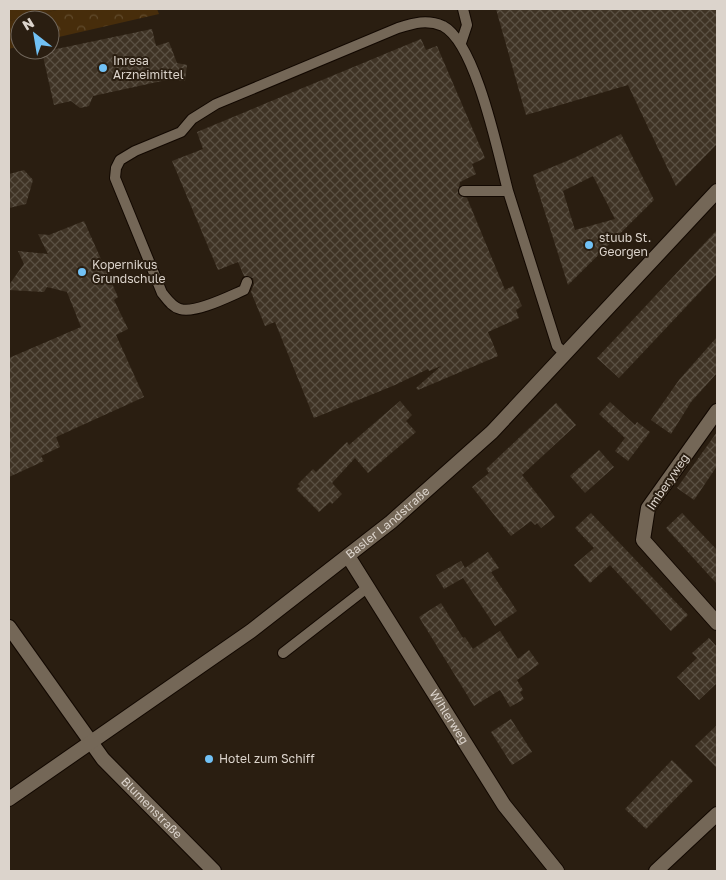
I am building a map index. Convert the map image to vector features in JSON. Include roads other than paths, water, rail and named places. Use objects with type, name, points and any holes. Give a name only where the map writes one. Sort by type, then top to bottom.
[{"type":"street","name":"Basler Landstraße","points":[[9,799],[236,642],[348,556],[451,470],[492,432],[717,191]]},
{"type":"street","name":"Imberyweg","points":[[717,411],[648,508],[643,540],[717,623]]},
{"type":"street","name":"Wihlerweg","points":[[348,556],[504,805],[558,871]]},
{"type":"street","name":"Blumenstraße","points":[[9,627],[90,743],[214,871]]},
{"type":"street","points":[[656,871],[717,814]]},
{"type":"lane","points":[[461,43],[467,25],[463,9]]},
{"type":"lane","points":[[247,282],[244,290],[190,310],[179,309],[169,302],[162,293],[118,190],[115,178],[116,168],[120,160],[135,151],[181,132],[192,120],[216,104],[398,28],[416,22],[430,22],[443,26],[461,43],[489,117],[508,190],[557,346],[564,353]]},
{"type":"lane","points":[[464,191],[508,190]]},
{"type":"lane","points":[[283,653],[368,587]]},
{"type":"place","name":"Inresa Arzneimittel","points":[[103,68]]},
{"type":"place","name":"stuub St. Georgen","points":[[589,245]]},
{"type":"place","name":"Kopernikus Grundschule","points":[[82,272]]},
{"type":"place","name":"Hotel zum Schiff","points":[[209,759]]}]
